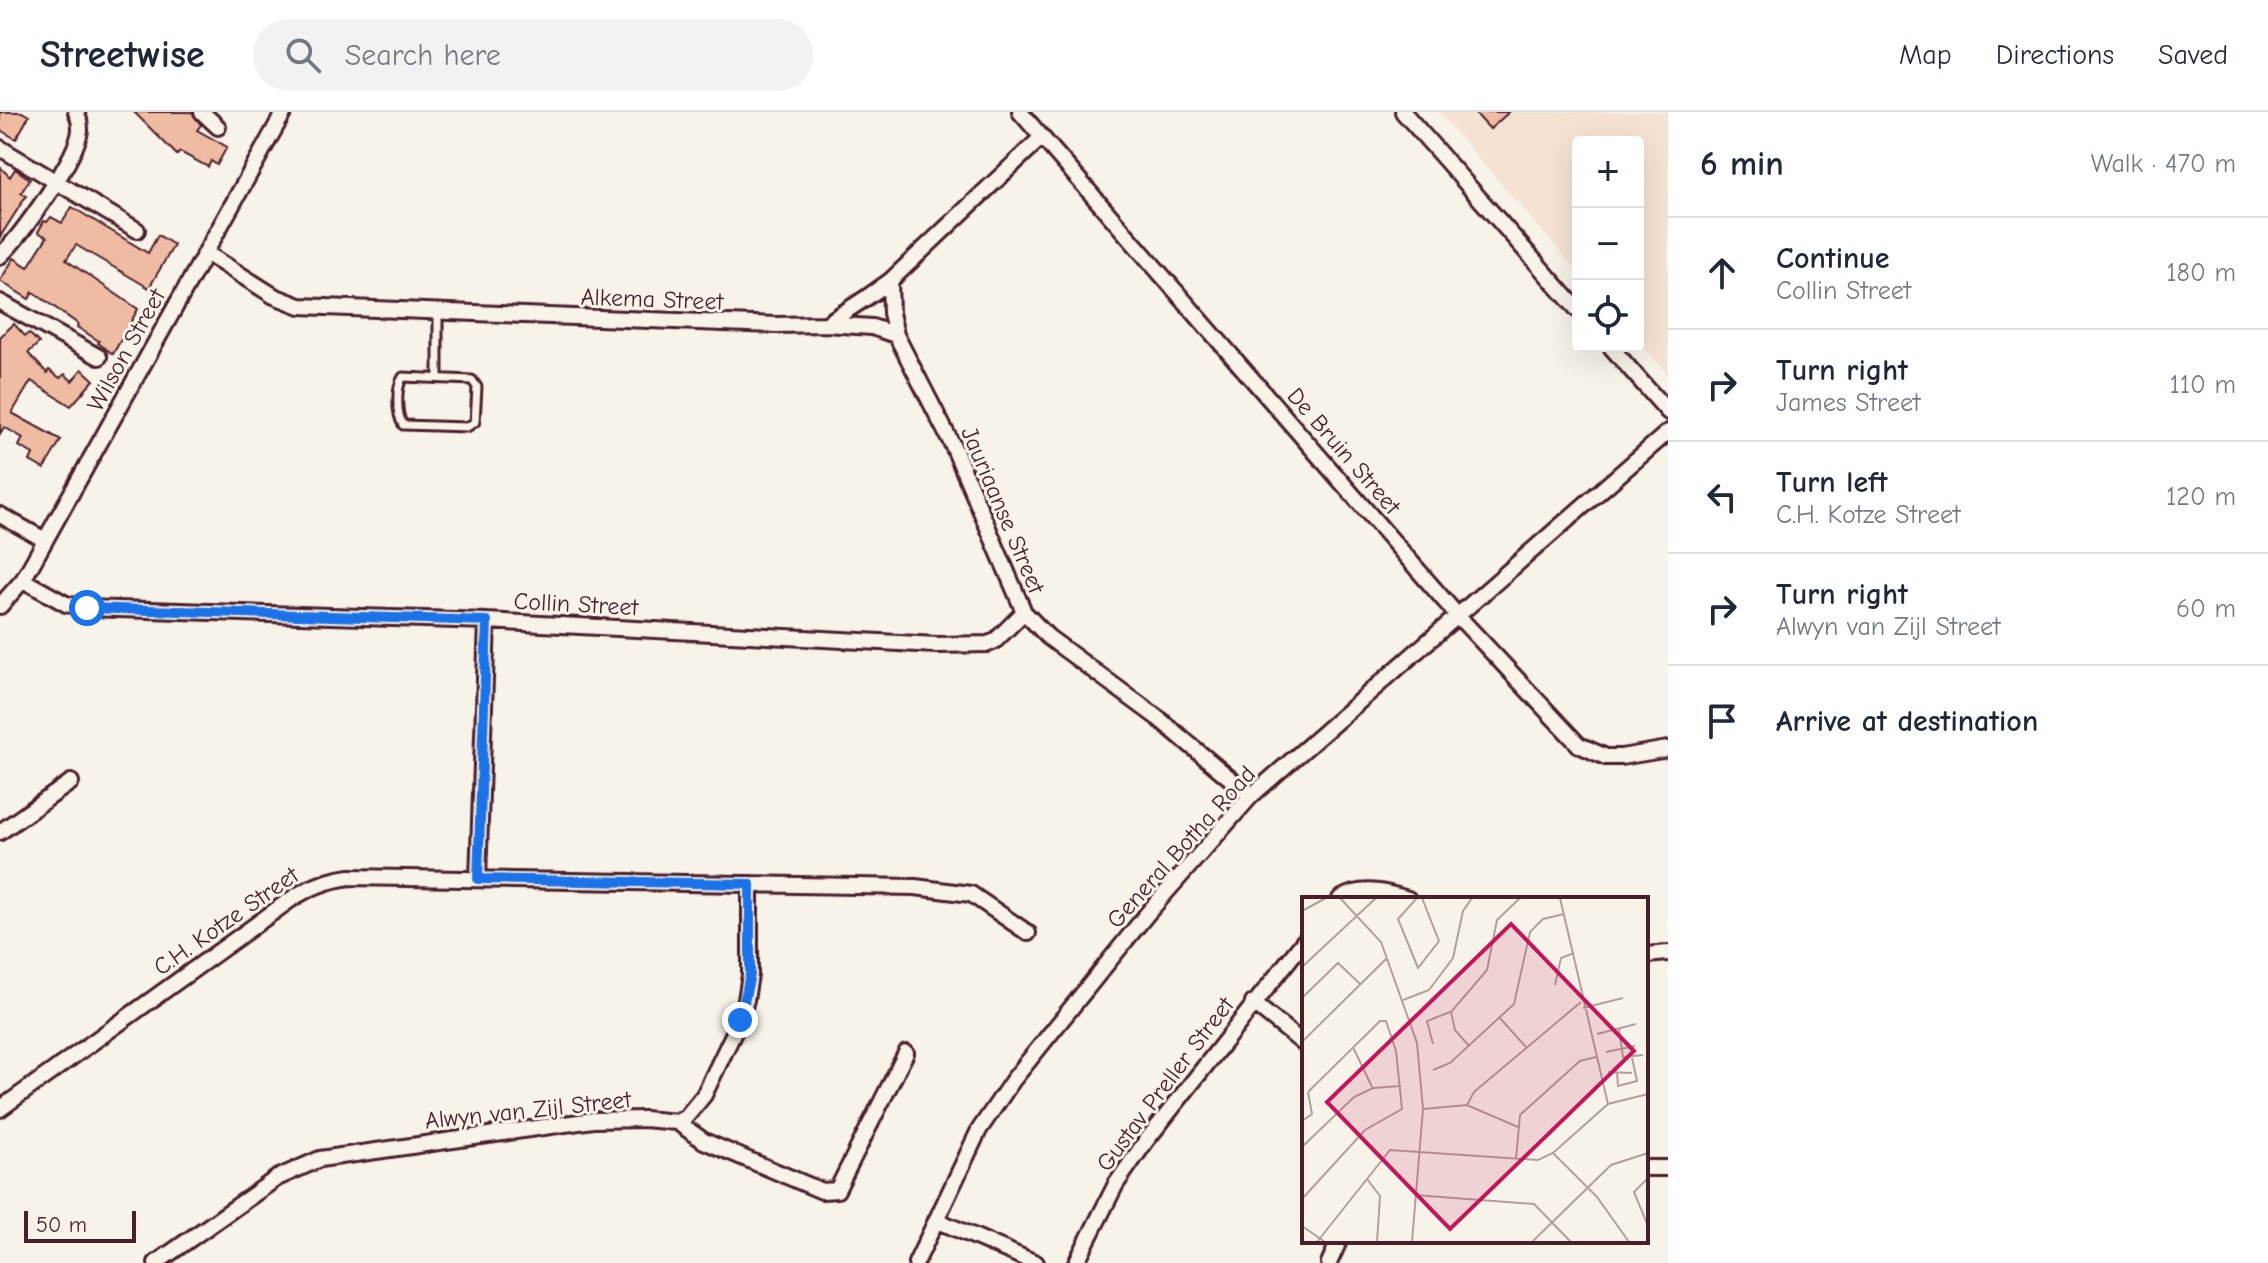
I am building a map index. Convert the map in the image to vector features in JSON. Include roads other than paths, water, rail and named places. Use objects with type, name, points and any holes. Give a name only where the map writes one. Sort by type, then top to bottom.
[{"type":"street","points":[[0,256],[22,231],[56,182],[80,132],[76,112]]},
{"type":"street","points":[[202,112],[218,127]]},
{"type":"street","name":"Wilson Street","points":[[0,606],[23,580],[284,112]]},
{"type":"street","name":"De Bruin Street","points":[[1020,112],[1457,615],[1579,745],[1606,757],[1668,749]]},
{"type":"street","points":[[1403,112],[1572,303]]},
{"type":"street","points":[[826,324],[890,281],[1042,137]]},
{"type":"street","points":[[0,148],[137,230]]},
{"type":"street","name":"Alkema Street","points":[[206,253],[274,296],[300,306],[776,325],[826,324]]},
{"type":"street","name":"Jauriaanse Street","points":[[890,281],[891,313],[896,335],[953,446],[1024,612],[1048,637],[1158,718],[1251,796]]},
{"type":"street","points":[[0,302],[99,357]]},
{"type":"street","points":[[826,324],[872,327],[896,335]]},
{"type":"street","points":[[1615,352],[1668,412]]},
{"type":"street","name":"General Botha Road","points":[[916,1263],[979,1130],[1013,1080],[1147,914],[1251,796],[1668,432]]},
{"type":"street","points":[[0,515],[45,540]]},
{"type":"street","name":"Collin Street","points":[[23,580],[66,604],[87,608],[487,621],[979,646],[995,641],[1024,612]]},
{"type":"street","points":[[478,879],[487,621]]},
{"type":"street","points":[[0,832],[71,782]]},
{"type":"street","name":"C.H. Kotze Street","points":[[0,1109],[305,890],[334,879],[915,887],[971,894],[1028,933]]},
{"type":"street","points":[[750,884],[750,975],[740,1020],[699,1104],[677,1122],[704,1141],[822,1191],[833,1192],[843,1182],[906,1053]]},
{"type":"street","points":[[1345,896],[1369,891],[1398,897]]},
{"type":"street","name":"Gustav Preller Street","points":[[1076,1263],[1116,1184],[1146,1141],[1302,943]]},
{"type":"street","points":[[1648,955],[1668,953]]},
{"type":"street","points":[[1253,1003],[1302,1042]]},
{"type":"street","name":"Alwyn van Zijl Street","points":[[156,1263],[277,1178],[320,1159],[593,1120],[677,1122]]},
{"type":"street","points":[[936,1220],[1036,1263]]},
{"type":"street","points":[[1329,1263],[1338,1243]]},
{"type":"lane","points":[[438,313],[438,377]]},
{"type":"lane","points":[[438,377],[470,380],[476,384],[476,419],[472,426],[406,426],[401,423],[400,379],[438,377]]}]
